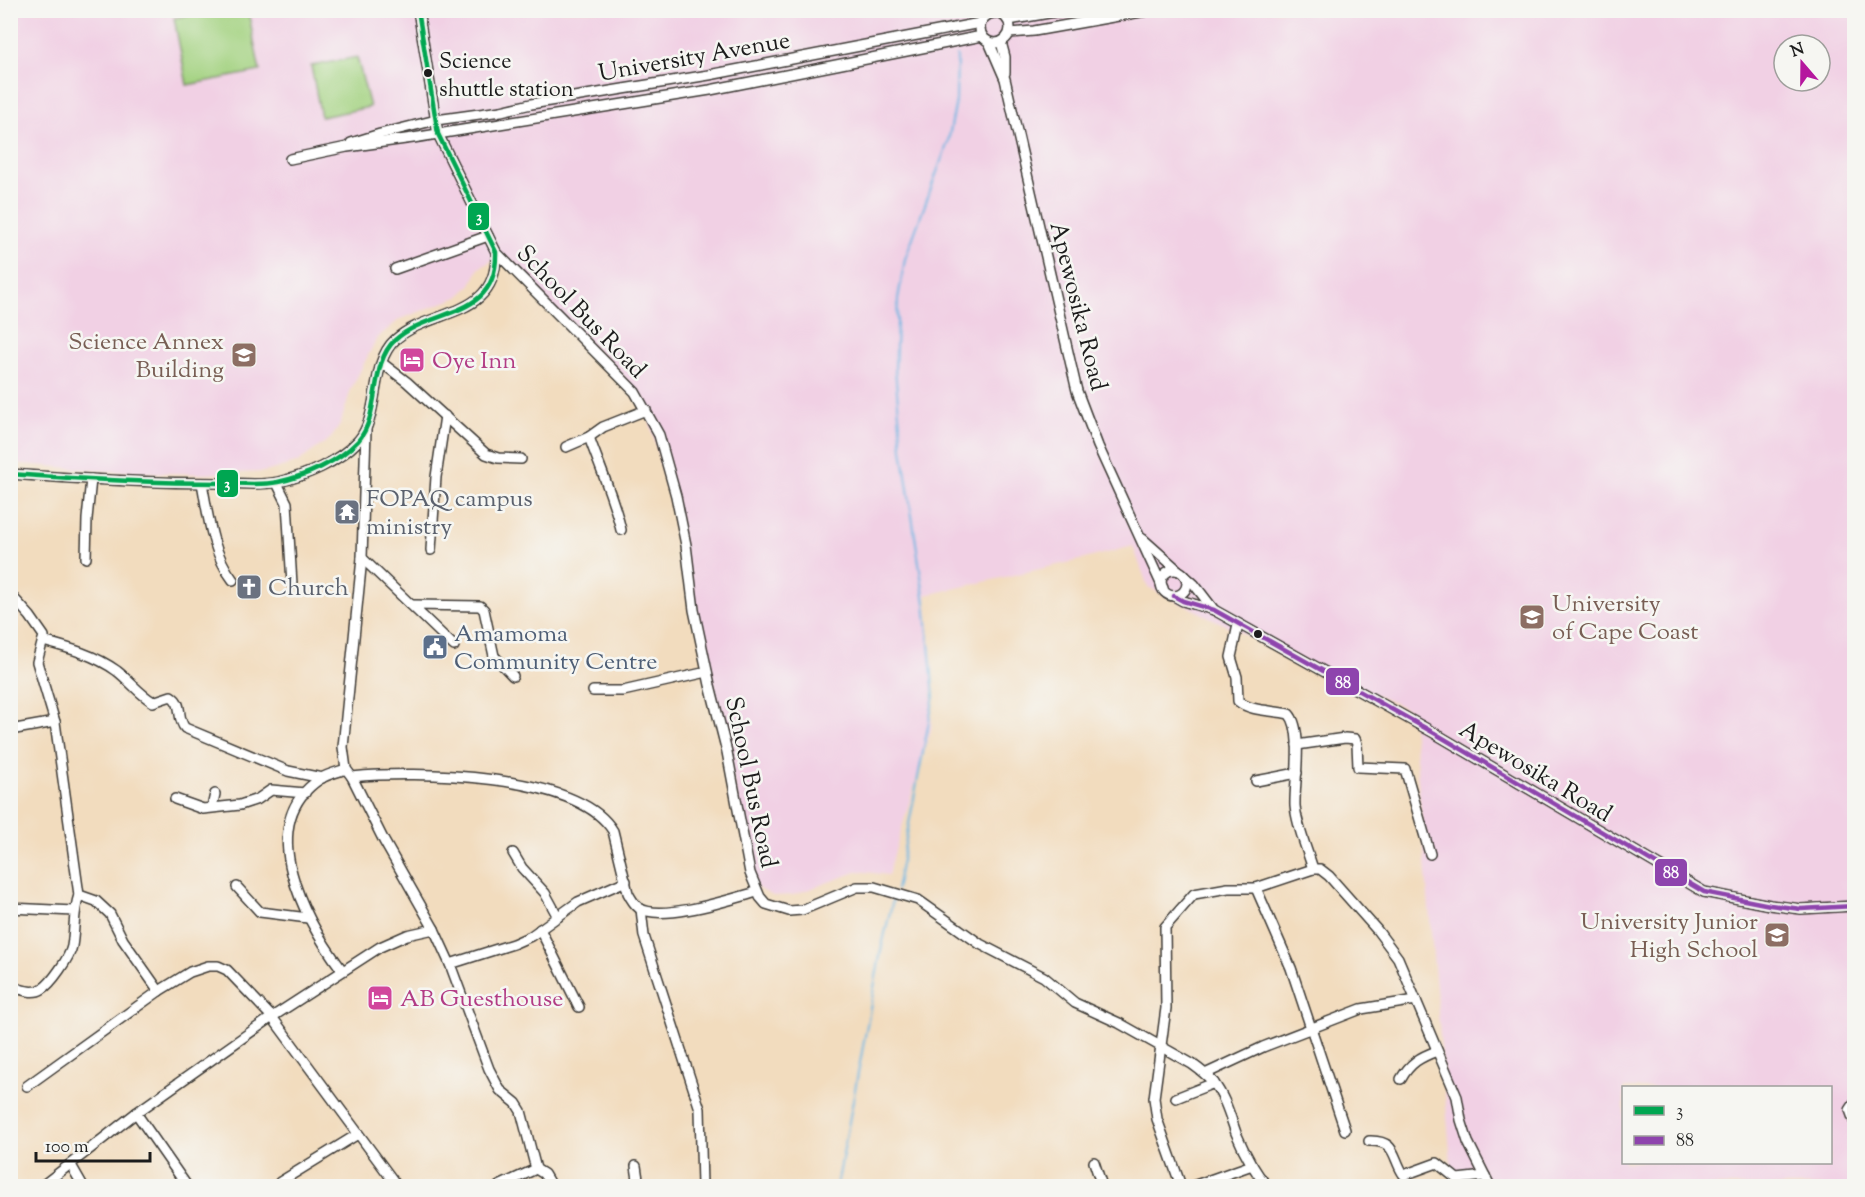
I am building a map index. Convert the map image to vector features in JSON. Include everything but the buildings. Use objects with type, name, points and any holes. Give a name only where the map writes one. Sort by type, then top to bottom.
[{"type":"street","name":"School Bus Road","points":[[418,10],[438,134],[496,252],[635,392],[659,435],[676,496],[686,545],[694,610],[727,752],[750,873],[757,892],[766,904],[789,911],[802,910],[857,887],[874,887],[918,900],[980,944],[1044,977],[1075,1002],[1119,1023],[1192,1064],[1205,1074],[1214,1083],[1226,1103],[1238,1137],[1252,1165],[1267,1186]]},
{"type":"street","points":[[1005,79],[986,39],[984,16],[998,12],[1009,20],[1066,10]]},
{"type":"street","points":[[1001,42],[1010,33],[1034,31],[1152,10]]},
{"type":"street","name":"University Avenue","points":[[347,147],[353,142],[371,136],[436,120],[698,77],[984,16]]},
{"type":"street","points":[[1009,20],[1010,33]]},
{"type":"street","name":"University Avenue","points":[[290,159],[347,147],[710,90],[986,39]]},
{"type":"street","points":[[986,39],[1001,42]]},
{"type":"street","points":[[1001,42],[1005,57],[1005,79]]},
{"type":"street","name":"Apewosika Road","points":[[1005,79],[1077,391],[1098,446],[1163,588]]},
{"type":"street","points":[[395,269],[488,236]]},
{"type":"street","points":[[496,252],[496,267],[492,280],[480,296],[466,308],[411,329],[395,340],[382,363],[366,430],[362,558],[343,747],[349,773],[384,841],[434,929],[450,964],[489,1069],[500,1090],[516,1103],[521,1111],[536,1169],[543,1174],[551,1186]]},
{"type":"street","points":[[382,363],[486,454],[498,458],[521,459]]},
{"type":"street","points":[[566,447],[589,437],[603,427],[646,410]]},
{"type":"street","points":[[430,550],[444,416]]},
{"type":"street","points":[[10,474],[202,483],[277,483],[320,468],[352,446],[366,430]]},
{"type":"street","points":[[589,437],[615,503],[621,530]]},
{"type":"street","points":[[86,558],[91,479]]},
{"type":"street","points":[[202,483],[213,534],[225,571],[232,580]]},
{"type":"street","points":[[277,483],[287,503],[292,584]]},
{"type":"street","name":"Apewosika Road","points":[[1139,535],[1194,584],[1214,610]]},
{"type":"street","points":[[362,558],[454,646]]},
{"type":"street","points":[[1171,571],[1183,574],[1187,581],[1186,588],[1181,594],[1174,596],[1167,594],[1162,581],[1165,575],[1171,571]]},
{"type":"street","points":[[10,594],[44,636],[38,662],[55,722],[79,895],[74,910],[71,949],[51,980],[42,990],[28,992],[10,986]]},
{"type":"street","name":"Apewosika Road","points":[[1174,596],[1214,610],[1436,734],[1704,892],[1801,909],[1854,906]]},
{"type":"street","points":[[412,605],[480,606],[484,610],[494,656],[513,676]]},
{"type":"street","points":[[1238,625],[1231,657],[1237,677],[1238,701],[1241,704],[1289,714],[1293,720],[1297,745],[1295,807],[1313,869]]},
{"type":"street","points":[[43,641],[77,650],[104,663],[118,672],[142,696],[153,702],[171,696],[177,700],[182,725],[185,728],[288,771],[322,778],[349,773],[477,777],[560,795],[608,822],[613,831],[633,902],[641,909],[660,912],[683,911],[757,892]]},
{"type":"street","points":[[593,691],[623,691],[707,672]]},
{"type":"street","points":[[10,730],[55,722]]},
{"type":"street","points":[[1297,745],[1345,738],[1355,739],[1358,767],[1405,769],[1430,854]]},
{"type":"street","points":[[1256,781],[1297,773]]},
{"type":"street","points":[[322,778],[305,793],[289,819],[287,832],[291,869],[308,918],[322,943],[342,970]]},
{"type":"street","points":[[176,799],[203,809],[240,806],[271,790],[305,793]]},
{"type":"street","points":[[212,807],[215,794]]},
{"type":"street","points":[[513,853],[522,868],[545,893],[558,917]]},
{"type":"street","points":[[1181,1186],[1157,1119],[1154,1098],[1166,1008],[1166,927],[1194,894],[1228,888],[1256,888],[1313,869],[1320,869],[1329,876],[1388,943],[1398,958],[1457,1097],[1468,1142],[1490,1186]]},
{"type":"street","points":[[450,964],[513,944],[540,929],[578,902],[626,880]]},
{"type":"street","points":[[237,887],[260,912],[308,918]]},
{"type":"street","points":[[1256,888],[1286,953],[1345,1130]]},
{"type":"street","points":[[79,895],[96,901],[110,914],[123,940],[159,991]]},
{"type":"street","points":[[10,908],[74,910]]},
{"type":"street","points":[[641,909],[644,936],[702,1116],[702,1186]]},
{"type":"street","points":[[42,1186],[136,1113],[342,970],[380,946],[407,935],[434,929]]},
{"type":"street","points":[[540,929],[579,1007]]},
{"type":"street","points":[[27,1086],[159,991],[190,972],[208,966],[218,966],[227,970],[272,1017],[397,1186]]},
{"type":"street","points":[[1205,1074],[1263,1047],[1361,1010],[1416,1000]]},
{"type":"street","points":[[1401,1079],[1407,1067],[1415,1060],[1437,1051]]},
{"type":"street","points":[[1176,1098],[1214,1083]]},
{"type":"street","points":[[1854,1104],[1850,1110],[1854,1121]]},
{"type":"street","points":[[136,1113],[187,1186]]},
{"type":"street","points":[[277,1186],[358,1134]]},
{"type":"street","points":[[1369,1142],[1386,1143],[1393,1150],[1404,1174],[1437,1163],[1457,1179],[1485,1176]]},
{"type":"street","points":[[1094,1162],[1102,1186]]},
{"type":"street","points":[[70,1165],[83,1186]]},
{"type":"street","points":[[1193,1186],[1252,1165]]},
{"type":"street","points":[[636,1166],[639,1186]]},
{"type":"street","points":[[499,1186],[536,1169]]},
{"type":"shaded area","name":"University of Cape Coast","points":[[10,11],[1854,11],[1854,1186],[1453,1186],[1412,711],[1256,640],[1148,587],[1133,546],[926,595],[933,671],[931,729],[888,875],[859,871],[793,895],[773,896],[756,887],[692,591],[644,398],[500,256],[479,268],[470,286],[458,297],[400,319],[377,338],[351,389],[340,425],[331,438],[298,462],[265,472],[203,474],[107,471],[11,463]]},
{"type":"green space","points":[[211,11],[248,11],[260,71],[187,85],[174,18]]},
{"type":"green space","points":[[357,57],[370,107],[321,117],[311,66]]},
{"type":"waterway","points":[[954,10],[955,19]]},
{"type":"waterway","points":[[896,890],[934,696],[925,603],[902,449],[895,369],[898,299],[905,259],[948,142],[956,101],[957,56]]},
{"type":"waterway","points":[[837,1186],[881,950],[894,895]]},
{"type":"transit line","name":"3","points":[[10,474],[141,481],[271,483],[300,476],[321,467],[350,449],[358,441],[370,418],[381,362],[395,340],[426,322],[474,301],[486,290],[494,274],[496,252],[438,134],[418,10]]},
{"type":"transit line","name":"88","points":[[1174,596],[1214,610],[1436,734],[1704,892],[1801,909],[1854,906]]},
{"type":"place","name":"Science shuttle station","points":[[428,73]]},
{"type":"place","name":"Science Annex Building","points":[[244,355]]},
{"type":"place","name":"Oye Inn","points":[[412,360]]},
{"type":"place","name":"FOPAQ campus ministry","points":[[347,512]]},
{"type":"place","name":"Church","points":[[249,587]]},
{"type":"place","name":"University of Cape Coast","points":[[1532,617]]},
{"type":"place","name":"Amamoma Community Centre","points":[[435,647]]},
{"type":"place","name":"University Junior High School","points":[[1777,935]]},
{"type":"place","name":"AB Guesthouse","points":[[380,998]]}]
